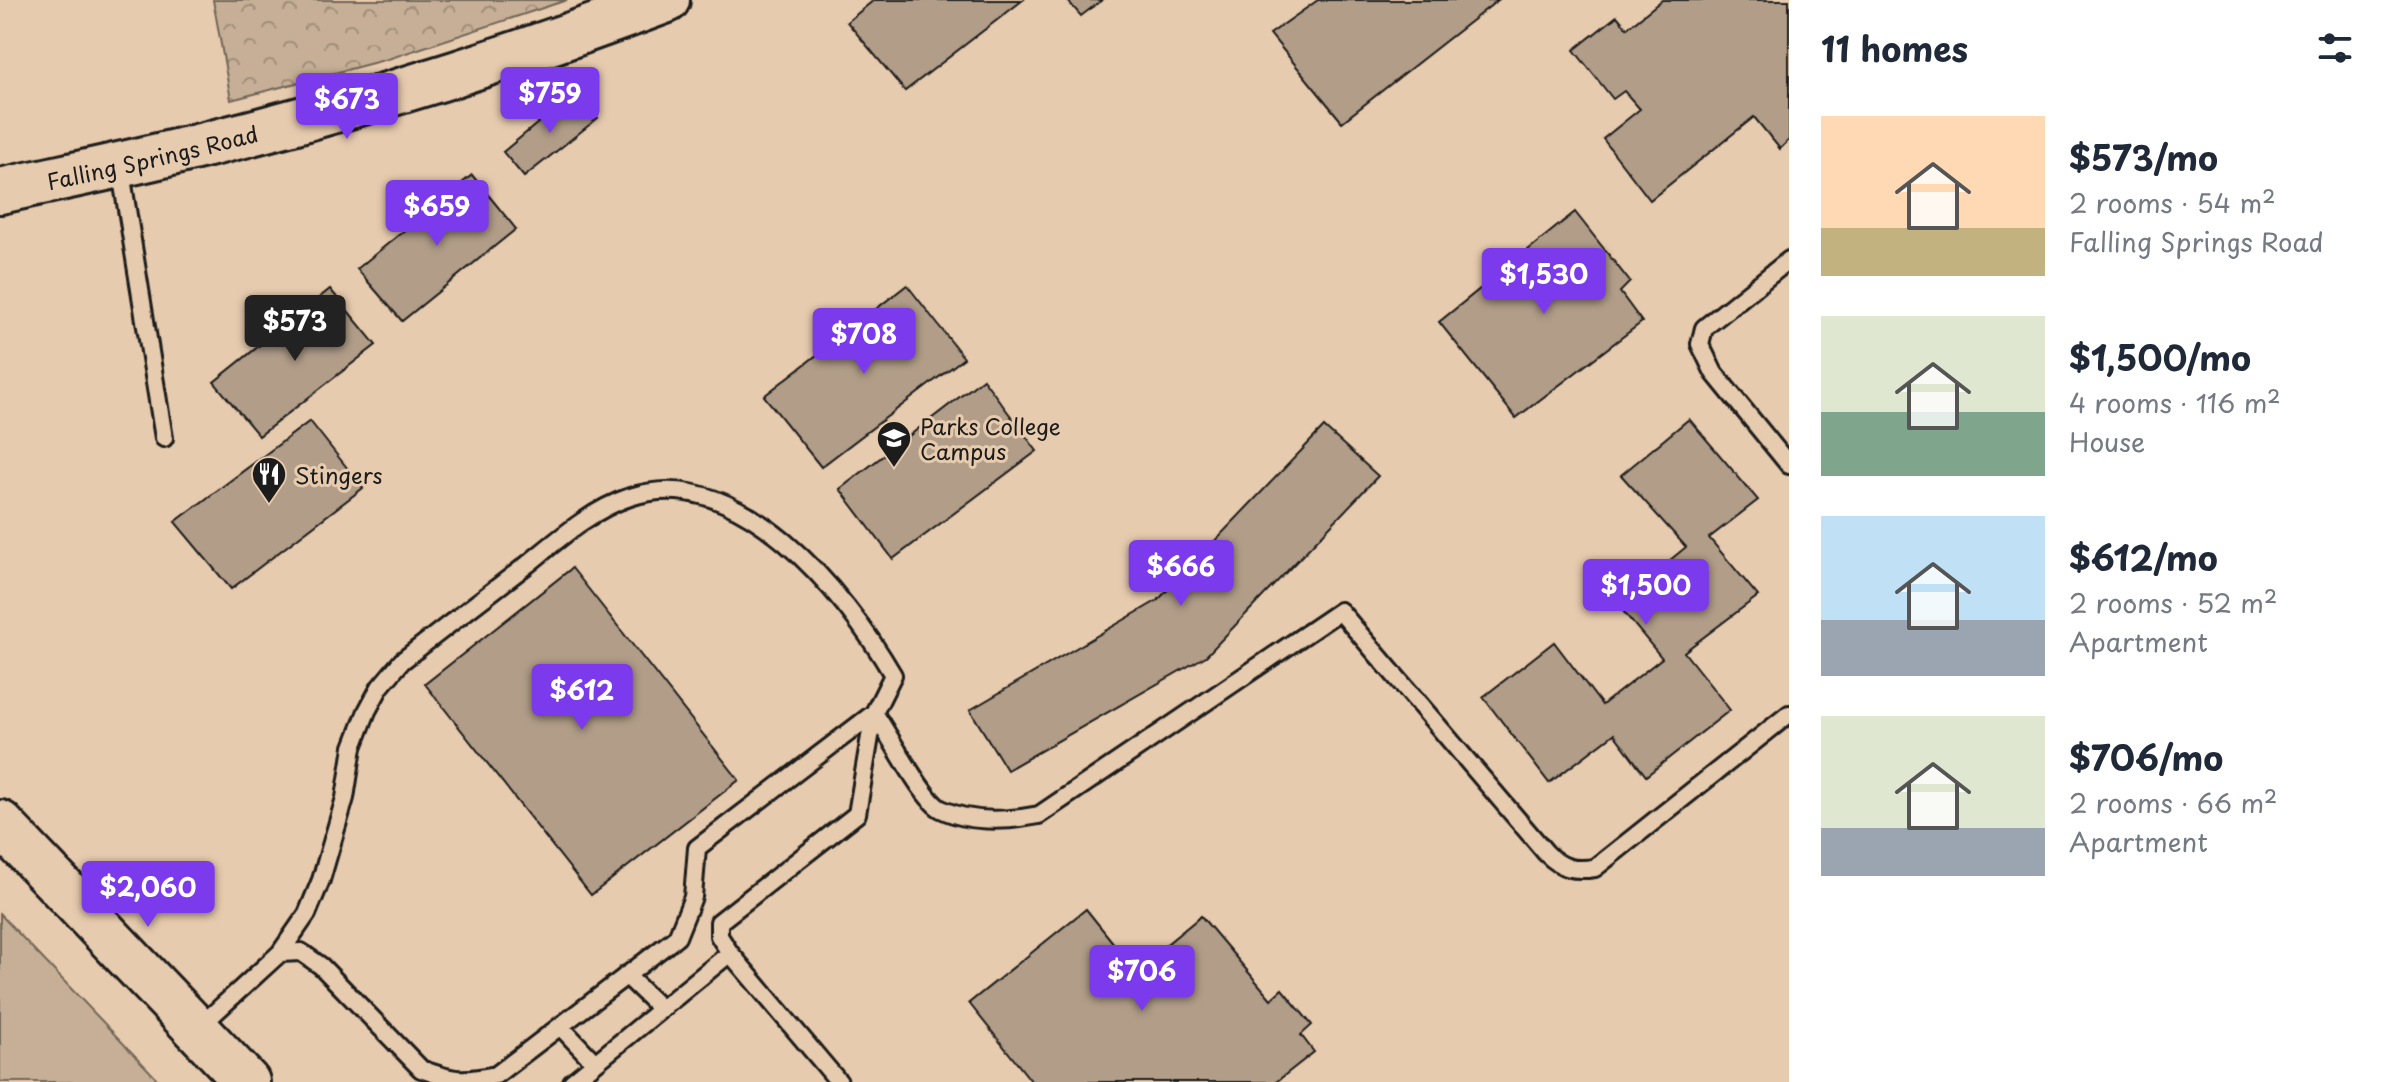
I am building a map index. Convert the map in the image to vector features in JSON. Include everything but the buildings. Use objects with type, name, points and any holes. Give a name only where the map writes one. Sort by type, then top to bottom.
[{"type":"street","name":"Falling Springs Road","points":[[0,191],[220,141],[420,86],[667,0]]},
{"type":"street","points":[[0,823],[247,1082]]},
{"type":"lane","points":[[120,164],[164,438]]},
{"type":"lane","points":[[1789,260],[1704,328],[1700,344],[1714,373],[1789,465]]},
{"type":"lane","points":[[197,1029],[280,953],[307,914],[321,880],[345,798],[353,747],[380,687],[402,661],[585,519],[630,497],[675,490],[713,497],[751,518],[803,557],[872,639],[893,675],[874,713],[857,814],[719,922],[719,936],[730,953],[839,1082]]},
{"type":"lane","points":[[874,713],[898,754],[939,809],[976,819],[1008,821],[1039,815],[1340,611],[1546,853],[1559,867],[1579,870],[1595,868],[1789,714]]},
{"type":"lane","points":[[280,953],[301,952],[321,966],[421,1069],[469,1082],[498,1078],[560,1026],[677,937],[693,897],[697,848],[874,713]]},
{"type":"lane","points":[[572,1082],[730,953]]},
{"type":"lane","points":[[626,975],[661,1009]]},
{"type":"lane","points":[[560,1026],[595,1063]]},
{"type":"green space","points":[[213,0],[567,0],[388,59],[231,100]]},
{"type":"green space","points":[[0,914],[160,1082],[0,1082]]},
{"type":"place","name":"Parks College Campus","points":[[894,469]]},
{"type":"place","name":"Stingers","points":[[269,505]]}]
